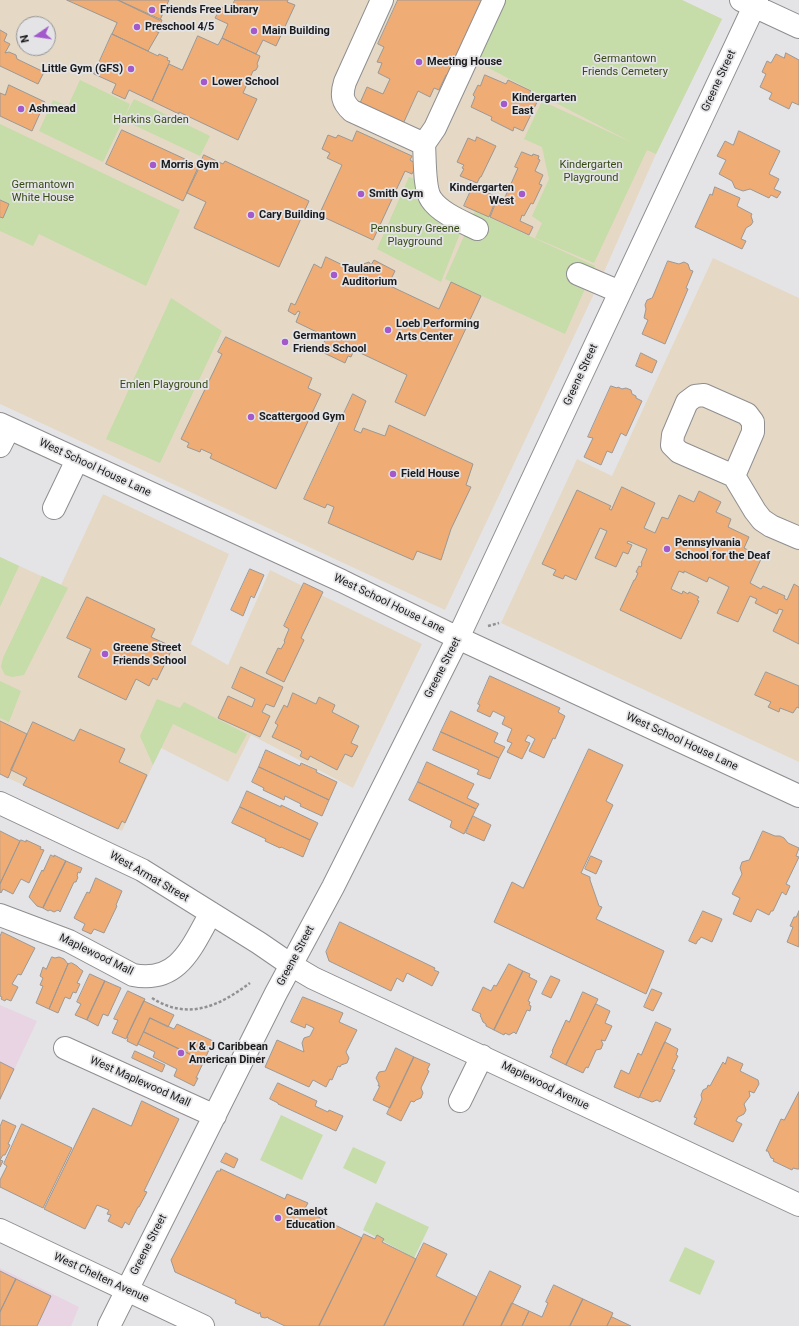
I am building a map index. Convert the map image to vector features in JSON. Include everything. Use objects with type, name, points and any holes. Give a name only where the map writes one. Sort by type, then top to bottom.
[{"type":"street","points":[[382,0],[345,82],[342,91],[343,99],[352,111],[424,144]]},
{"type":"street","points":[[477,229],[452,216],[431,199],[428,190],[424,144],[435,128],[494,0]]},
{"type":"street","points":[[751,2],[799,27]]},
{"type":"street","name":"Greene Street","points":[[109,1326],[276,993],[330,893],[458,638],[620,292],[751,2]]},
{"type":"street","points":[[578,274],[620,292]]},
{"type":"street","name":"West School House Lane","points":[[3,432],[77,460],[342,581],[458,638],[799,796]]},
{"type":"street","points":[[54,508],[77,460]]},
{"type":"street","points":[[734,476],[754,511],[762,520],[771,526],[799,538]]},
{"type":"street","name":"West Armat Street","points":[[0,803],[130,864],[211,913],[291,965]]},
{"type":"street","name":"Maplewood Mall","points":[[0,915],[69,941],[133,975],[142,976],[162,974],[173,969],[181,962],[188,953],[211,913]]},
{"type":"street","name":"Maplewood Avenue","points":[[291,965],[313,978],[799,1206]]},
{"type":"street","name":"West Maplewood Mall","points":[[65,1048],[215,1116]]},
{"type":"street","points":[[460,1101],[482,1056]]},
{"type":"street","name":"West Chelten Avenue","points":[[0,1230],[203,1326]]},
{"type":"path","points":[[492,624],[499,623]]},
{"type":"path","points":[[146,995],[166,1006],[187,1010],[198,1009],[221,1002],[236,994],[250,983]]},
{"type":"shaded area","name":"Germantown Friends School","points":[[0,0],[682,0],[722,19],[656,154],[600,281],[445,610],[0,404]]},
{"type":"shaded area","name":"Pennsylvania School for the Deaf","points":[[713,258],[799,298],[799,762],[501,623],[577,459],[612,476]]},
{"type":"shaded area","name":"Greene Street Friends School","points":[[103,494],[229,554],[191,644],[228,665],[270,570],[422,644],[353,788],[251,735],[228,782],[161,748],[122,831],[8,778],[27,734],[0,721],[0,557],[61,585]]},
{"type":"shaded area","points":[[0,1005],[37,1021],[0,1100]]},
{"type":"shaded area","points":[[0,1268],[79,1307],[71,1326],[0,1326]]},
{"type":"green space","name":"Germantown Friends Cemetery","points":[[501,0],[682,0],[722,19],[656,154],[647,150],[594,263],[535,238],[542,223],[532,216],[549,179],[542,147],[524,139],[542,101],[633,143],[473,60]]},
{"type":"green space","name":"Harkins Garden","points":[[80,80],[130,104],[125,116],[134,99],[210,136],[200,156],[123,120],[103,162],[39,131],[53,100],[68,106]]},
{"type":"green space","name":"Germantown White House","points":[[0,124],[180,210],[146,286],[39,234],[33,246],[0,231]]},
{"type":"green space","name":"Pennsbury Greene Playground","points":[[409,177],[420,181],[461,231],[441,282],[377,249]]},
{"type":"green space","points":[[475,211],[595,266],[565,334],[445,279]]},
{"type":"green space","name":"Emlen Playground","points":[[171,298],[222,331],[160,463],[106,439]]},
{"type":"green space","points":[[0,557],[19,566],[0,607]]},
{"type":"green space","points":[[42,576],[68,588],[24,675],[12,677],[5,675],[1,667],[3,658]]},
{"type":"green space","points":[[0,681],[21,691],[9,722],[0,718]]},
{"type":"green space","points":[[157,699],[180,708],[184,702],[247,734],[236,754],[173,724],[153,765],[140,736]]},
{"type":"green space","points":[[281,1115],[323,1135],[302,1180],[260,1160]]},
{"type":"green space","points":[[353,1147],[386,1162],[376,1184],[343,1168]]},
{"type":"green space","points":[[376,1202],[429,1227],[414,1258],[363,1230]]},
{"type":"green space","points":[[685,1247],[715,1261],[700,1295],[669,1281]]},
{"type":"building","name":"Preschool 4/5","points":[[67,0],[118,0],[162,20],[157,32],[159,32],[148,51],[112,34],[117,23]]},
{"type":"building","name":"Friends Free Library","points":[[118,0],[169,0],[160,20]]},
{"type":"building","name":"Main Building","points":[[235,0],[288,0],[287,2],[295,5],[276,46],[263,40],[256,54],[222,38],[228,24],[215,18],[221,7],[230,11]]},
{"type":"building","name":"Meeting House","points":[[398,0],[488,0],[452,78],[446,75],[439,90],[434,88],[430,97],[418,91],[403,124],[360,103],[367,87],[383,94],[390,79],[378,73],[382,63],[377,62],[384,47],[378,44]]},
{"type":"building","points":[[0,30],[7,34],[4,41],[10,44],[5,53],[9,52],[16,55],[17,59],[44,72],[38,84],[0,66]]},
{"type":"building","name":"Little Gym (GFS)","points":[[112,34],[158,56],[159,54],[168,58],[167,60],[170,61],[152,101],[129,90],[125,99],[112,93],[116,84],[94,74]]},
{"type":"building","name":"Lower School","points":[[198,36],[218,45],[222,38],[260,56],[257,64],[258,66],[256,70],[253,71],[243,93],[257,99],[238,140],[152,101],[169,64],[182,70]]},
{"type":"building","points":[[786,53],[799,60],[799,105],[792,102],[789,109],[769,99],[772,93],[760,87],[766,74],[762,72],[767,61],[771,63],[776,54],[784,58]]},
{"type":"building","name":"Kindergarten East","points":[[485,75],[506,84],[508,80],[531,91],[529,96],[538,100],[523,131],[514,127],[513,131],[491,120],[492,117],[471,107],[475,97],[473,95],[478,85],[480,86]]},
{"type":"building","name":"Ashmead","points":[[9,85],[45,102],[32,131],[0,116],[0,93],[5,95]]},
{"type":"building","name":"Morris Gym","points":[[122,130],[200,166],[183,201],[106,164]]},
{"type":"building","name":"Smith Gym","points":[[357,131],[412,156],[410,160],[417,164],[412,174],[405,171],[373,240],[319,215],[342,165],[327,158],[330,153],[322,149],[328,135],[336,138],[338,135],[352,141]]},
{"type":"building","points":[[739,131],[780,151],[769,174],[779,179],[774,189],[781,192],[777,198],[771,195],[769,198],[750,189],[743,191],[735,188],[732,181],[719,174],[726,160],[717,156],[725,141],[733,145]]},
{"type":"building","points":[[477,137],[496,146],[477,183],[460,176],[464,169],[462,168],[464,165],[457,162],[468,138],[475,141]]},
{"type":"building","name":"Kindergarten West","points":[[522,152],[532,156],[533,154],[539,156],[538,159],[540,160],[535,171],[543,175],[539,184],[542,185],[533,204],[531,203],[524,216],[522,215],[520,221],[533,227],[529,235],[490,217],[496,202],[502,204],[518,168],[515,167]]},
{"type":"building","name":"Cary Building","points":[[204,155],[223,164],[225,161],[309,201],[279,267],[194,228],[206,202],[187,193]]},
{"type":"building","points":[[473,186],[497,197],[489,217],[464,206]]},
{"type":"building","points":[[715,187],[740,198],[737,206],[752,214],[751,216],[753,222],[746,228],[741,239],[746,241],[742,249],[695,227],[710,194],[712,195]]},
{"type":"building","name":"Germantown White House","points":[[0,200],[9,204],[3,218],[0,217]]},
{"type":"building","name":"Loeb Performing Arts Center","points":[[326,257],[355,271],[355,267],[369,262],[371,265],[374,260],[395,271],[391,279],[389,278],[386,284],[439,309],[451,282],[481,296],[425,416],[395,402],[407,375],[354,350],[351,357],[348,356],[345,363],[322,352],[325,345],[323,344],[327,337],[296,322],[300,312],[298,311],[295,315],[288,311],[291,303],[295,305],[314,264],[321,268]]},
{"type":"building","points":[[668,261],[679,264],[684,262],[688,264],[690,270],[693,271],[686,288],[688,289],[665,344],[642,334],[648,320],[644,318],[646,309],[645,305],[647,300],[652,298]]},
{"type":"building","name":"Scattergood Gym","points":[[226,337],[312,378],[308,388],[321,394],[276,489],[210,458],[212,454],[201,449],[200,452],[187,447],[189,443],[181,439],[222,354],[218,352]]},
{"type":"building","points":[[641,353],[657,361],[652,373],[636,366]]},
{"type":"building","points":[[611,386],[631,390],[632,394],[636,396],[636,398],[642,401],[626,436],[621,433],[612,453],[607,451],[601,465],[584,457],[593,438],[588,437]]},
{"type":"building","name":"Field House","points":[[353,394],[366,401],[354,430],[361,433],[363,428],[385,436],[389,425],[473,464],[466,485],[471,487],[451,529],[441,560],[417,551],[413,560],[328,523],[334,507],[327,504],[325,508],[304,499]]},
{"type":"building","points":[[622,487],[655,503],[644,528],[655,533],[662,517],[668,519],[679,495],[694,502],[699,491],[721,502],[716,512],[731,519],[728,527],[749,537],[744,548],[762,557],[750,583],[761,589],[763,586],[785,596],[784,598],[787,600],[794,584],[799,587],[799,644],[773,631],[783,610],[779,609],[777,614],[755,603],[757,599],[750,596],[738,622],[717,613],[729,587],[709,577],[707,582],[684,571],[684,573],[679,571],[671,589],[682,594],[683,591],[688,594],[689,592],[699,597],[697,600],[699,601],[681,639],[620,610],[638,573],[636,572],[639,566],[641,567],[641,563],[647,549],[628,541],[627,543],[632,545],[628,554],[623,552],[616,567],[595,558],[607,531],[600,528],[576,580],[565,575],[563,579],[553,575],[556,570],[542,564],[577,490],[611,506],[609,509],[611,510]]},
{"type":"building","points":[[250,569],[264,575],[254,598],[251,596],[243,616],[231,610]]},
{"type":"building","points":[[304,583],[323,592],[301,638],[304,640],[284,682],[266,673],[278,648],[281,649],[285,642],[284,641],[289,629],[284,626]]},
{"type":"building","points":[[87,597],[155,629],[151,637],[173,647],[157,680],[153,678],[149,686],[136,679],[126,700],[78,677],[91,649],[67,638]]},
{"type":"building","points":[[241,667],[283,687],[274,707],[266,704],[262,712],[270,716],[260,737],[218,718],[228,696],[252,707],[255,699],[232,688]]},
{"type":"building","points":[[766,672],[799,686],[799,708],[797,707],[793,713],[780,708],[779,712],[768,707],[771,702],[755,695]]},
{"type":"building","points":[[490,676],[560,708],[558,712],[565,716],[555,739],[553,738],[544,758],[529,751],[535,739],[528,735],[525,741],[530,743],[522,759],[507,752],[512,743],[507,741],[512,729],[502,724],[505,717],[493,711],[490,717],[477,711],[480,705],[478,704]]},
{"type":"building","points":[[293,693],[316,704],[319,697],[335,705],[332,712],[359,726],[351,743],[358,746],[352,757],[345,754],[337,770],[310,756],[308,760],[300,756],[302,752],[300,750],[272,737],[278,725],[275,723],[284,705],[287,707]]},
{"type":"building","points":[[451,711],[498,733],[494,742],[505,747],[499,758],[441,732]]},
{"type":"building","points":[[0,721],[27,734],[8,778],[0,774]]},
{"type":"building","points":[[33,722],[74,741],[80,729],[125,749],[119,762],[147,775],[125,823],[122,821],[118,829],[23,785],[27,778],[11,770]]},
{"type":"building","points":[[441,732],[499,758],[490,779],[477,774],[479,770],[433,750]]},
{"type":"building","points":[[589,749],[623,765],[606,801],[613,805],[581,873],[590,877],[599,906],[602,907],[596,919],[664,951],[646,994],[494,922],[512,882],[523,888]]},
{"type":"building","points":[[266,750],[300,766],[301,763],[317,770],[316,772],[337,782],[329,800],[259,767]]},
{"type":"building","points":[[427,762],[474,784],[467,798],[479,804],[476,809],[418,782]]},
{"type":"building","points":[[259,767],[329,800],[322,816],[300,806],[301,804],[285,796],[284,800],[263,790],[264,788],[252,782]]},
{"type":"building","points":[[418,782],[476,809],[464,834],[450,827],[452,821],[409,800]]},
{"type":"building","points":[[247,791],[281,807],[281,805],[318,823],[310,840],[240,807]]},
{"type":"building","points":[[240,807],[310,840],[303,857],[265,841],[266,839],[232,823]]},
{"type":"building","points":[[473,816],[491,825],[484,841],[466,833]]},
{"type":"building","points":[[0,831],[20,841],[0,884]]},
{"type":"building","points":[[763,831],[775,836],[780,836],[788,843],[799,848],[796,856],[799,857],[786,884],[790,886],[786,895],[782,892],[773,911],[771,911],[769,915],[757,909],[751,922],[733,914],[740,898],[732,894],[742,874],[740,868],[742,862],[749,860]]},
{"type":"building","points":[[21,840],[26,842],[26,840],[44,850],[29,883],[21,879],[13,894],[3,889],[1,893],[0,884]]},
{"type":"building","points":[[51,855],[66,861],[43,908],[37,906],[29,897]]},
{"type":"building","points":[[591,856],[602,861],[596,874],[585,869]]},
{"type":"building","points":[[66,861],[82,868],[80,873],[78,872],[76,882],[74,882],[60,912],[58,910],[54,912],[50,910],[48,911],[43,908]]},
{"type":"building","points":[[96,878],[122,891],[116,905],[117,906],[104,933],[94,929],[91,934],[82,930],[85,924],[74,918]]},
{"type":"building","points":[[703,911],[722,919],[712,942],[701,937],[696,944],[689,941]]},
{"type":"building","points":[[799,911],[799,947],[787,942],[793,927],[790,926],[794,917],[796,917]]},
{"type":"building","points":[[340,922],[435,968],[434,970],[439,972],[432,986],[407,973],[403,982],[397,978],[391,991],[329,961],[326,952]]},
{"type":"building","points":[[2,932],[35,948],[21,975],[18,974],[12,984],[18,987],[11,1001],[6,999],[5,1001],[1,999],[2,997],[0,996],[0,937]]},
{"type":"building","points":[[52,957],[64,959],[68,964],[49,1009],[36,1003],[43,986],[40,985],[43,978],[40,976],[43,967],[46,969]]},
{"type":"building","points":[[72,963],[83,971],[77,983],[80,984],[76,993],[73,992],[70,999],[65,997],[58,1013],[49,1009],[68,964]]},
{"type":"building","points":[[509,964],[523,971],[494,1030],[486,1026],[480,1016],[481,1014],[472,1010],[483,987],[491,991],[494,985],[496,986]]},
{"type":"building","points":[[523,971],[530,974],[529,977],[537,981],[528,1001],[530,1002],[529,1005],[531,1006],[530,1011],[527,1010],[516,1034],[514,1032],[509,1035],[505,1033],[504,1035],[494,1030]]},
{"type":"building","points":[[90,974],[105,981],[87,1020],[75,1015],[81,1004],[77,1002]]},
{"type":"building","points":[[551,976],[560,980],[551,998],[542,994]]},
{"type":"building","points":[[105,981],[121,988],[108,1016],[103,1014],[98,1026],[87,1020]]},
{"type":"building","points":[[652,989],[662,993],[653,1011],[644,1007]]},
{"type":"building","points":[[128,991],[145,999],[126,1039],[112,1033],[118,1020],[114,1019]]},
{"type":"building","points":[[583,992],[598,999],[566,1065],[550,1057],[566,1020],[569,1022]]},
{"type":"building","points":[[303,997],[343,1013],[339,1022],[357,1030],[346,1052],[349,1058],[347,1063],[341,1065],[340,1067],[338,1066],[332,1080],[330,1079],[326,1087],[313,1080],[309,1087],[265,1067],[277,1040],[304,1052],[302,1043],[304,1038],[310,1036],[314,1028],[306,1024],[305,1028],[291,1022]]},
{"type":"building","points":[[144,1001],[174,1015],[168,1027],[150,1018],[137,1046],[127,1041],[127,1037]]},
{"type":"building","points":[[596,1004],[610,1011],[605,1023],[612,1026],[605,1041],[601,1040],[603,1044],[601,1049],[596,1050],[588,1068],[586,1067],[583,1073],[566,1065]]},
{"type":"building","points":[[150,1018],[174,1029],[177,1024],[213,1041],[204,1061],[144,1032]]},
{"type":"building","points":[[656,1022],[671,1029],[639,1098],[614,1087],[621,1070],[629,1074],[638,1053],[641,1055]]},
{"type":"building","points":[[144,1032],[204,1061],[194,1086],[174,1076],[177,1069],[153,1057],[155,1052],[138,1044]]},
{"type":"building","points":[[665,1042],[678,1049],[676,1055],[678,1056],[672,1069],[675,1070],[660,1102],[657,1100],[652,1102],[640,1097]]},
{"type":"building","points":[[396,1048],[414,1057],[390,1108],[373,1100],[380,1086],[378,1086],[379,1084],[376,1078],[379,1072],[385,1071]]},
{"type":"building","points":[[135,1051],[165,1065],[162,1072],[132,1058]]},
{"type":"building","points":[[414,1057],[430,1064],[427,1070],[429,1071],[421,1088],[423,1093],[421,1098],[414,1102],[411,1101],[401,1121],[387,1114]]},
{"type":"building","points":[[728,1057],[743,1064],[740,1071],[758,1080],[759,1084],[754,1093],[749,1091],[750,1096],[744,1104],[746,1110],[744,1114],[738,1117],[736,1121],[742,1124],[733,1142],[694,1124],[697,1118],[694,1117],[702,1099],[701,1095],[703,1090],[707,1088],[708,1085],[710,1086],[723,1062],[725,1064]]},
{"type":"building","points":[[0,1062],[14,1069],[0,1099]]},
{"type":"building","points":[[278,1083],[317,1101],[315,1106],[328,1112],[329,1110],[343,1116],[336,1131],[270,1099]]},
{"type":"building","points":[[799,1092],[799,1169],[793,1168],[792,1170],[773,1161],[774,1159],[771,1158],[768,1151],[766,1151],[781,1119],[784,1120]]},
{"type":"building","points":[[142,1101],[179,1119],[144,1191],[147,1192],[129,1225],[125,1222],[122,1228],[108,1221],[111,1215],[107,1214],[109,1210],[97,1205],[85,1229],[44,1209],[93,1108],[131,1126]]},
{"type":"building","points":[[3,1120],[16,1126],[8,1144],[10,1145],[5,1155],[3,1155],[0,1160],[0,1127]]},
{"type":"building","points":[[22,1124],[72,1148],[43,1208],[0,1187],[0,1180],[7,1166],[4,1164]]},
{"type":"building","points":[[226,1153],[238,1159],[234,1168],[221,1162]]},
{"type":"building","points":[[0,1160],[3,1161],[0,1167]]},
{"type":"building","points":[[221,1169],[285,1199],[287,1194],[308,1203],[304,1210],[362,1238],[319,1326],[285,1326],[268,1317],[261,1317],[260,1312],[259,1314],[235,1303],[236,1300],[175,1272],[171,1260],[217,1171],[220,1171]]},
{"type":"building","points":[[364,1234],[375,1239],[377,1235],[384,1239],[382,1242],[416,1259],[384,1326],[319,1326]]},
{"type":"building","points":[[424,1243],[447,1254],[436,1276],[477,1297],[463,1326],[384,1326]]},
{"type":"building","points":[[0,1271],[16,1279],[0,1312]]},
{"type":"building","points":[[490,1271],[521,1286],[501,1326],[463,1326]]},
{"type":"building","points":[[16,1279],[51,1296],[37,1326],[0,1326],[0,1312]]},
{"type":"building","points":[[554,1285],[583,1299],[570,1326],[522,1326],[529,1311],[542,1317],[548,1303],[546,1302]]},
{"type":"building","points":[[583,1299],[613,1313],[607,1326],[570,1326]]},
{"type":"building","points":[[512,1303],[529,1311],[522,1326],[501,1326]]},
{"type":"building","points":[[612,1317],[631,1326],[607,1326]]},
{"type":"place","name":"Friends Free Library","points":[[152,10]]},
{"type":"place","name":"Preschool 4/5","points":[[137,27]]},
{"type":"place","name":"Main Building","points":[[254,31]]},
{"type":"place","name":"Meeting House","points":[[419,62]]},
{"type":"place","name":"Little Gym (GFS)","points":[[131,69]]},
{"type":"place","name":"Lower School","points":[[204,82]]},
{"type":"place","name":"Kindergarten East","points":[[504,104]]},
{"type":"place","name":"Ashmead","points":[[21,109]]},
{"type":"place","name":"Morris Gym","points":[[153,165]]},
{"type":"place","name":"Smith Gym","points":[[361,194]]},
{"type":"place","name":"Kindergarten West","points":[[522,194]]},
{"type":"place","name":"Cary Building","points":[[251,215]]},
{"type":"place","name":"Taulane Auditorium","points":[[334,275]]},
{"type":"place","name":"Loeb Performing Arts Center","points":[[388,330]]},
{"type":"place","name":"Germantown Friends School","points":[[285,342]]},
{"type":"place","name":"Scattergood Gym","points":[[251,417]]},
{"type":"place","name":"Field House","points":[[393,474]]},
{"type":"place","name":"Pennsylvania School for the Deaf","points":[[667,549]]},
{"type":"place","name":"Greene Street Friends School","points":[[105,654]]},
{"type":"place","name":"K & J Caribbean American Diner","points":[[181,1053]]},
{"type":"place","name":"Camelot Education","points":[[278,1218]]},
{"type":"park label","name":"Kindergarten Playground","points":[[591,171]]}]
